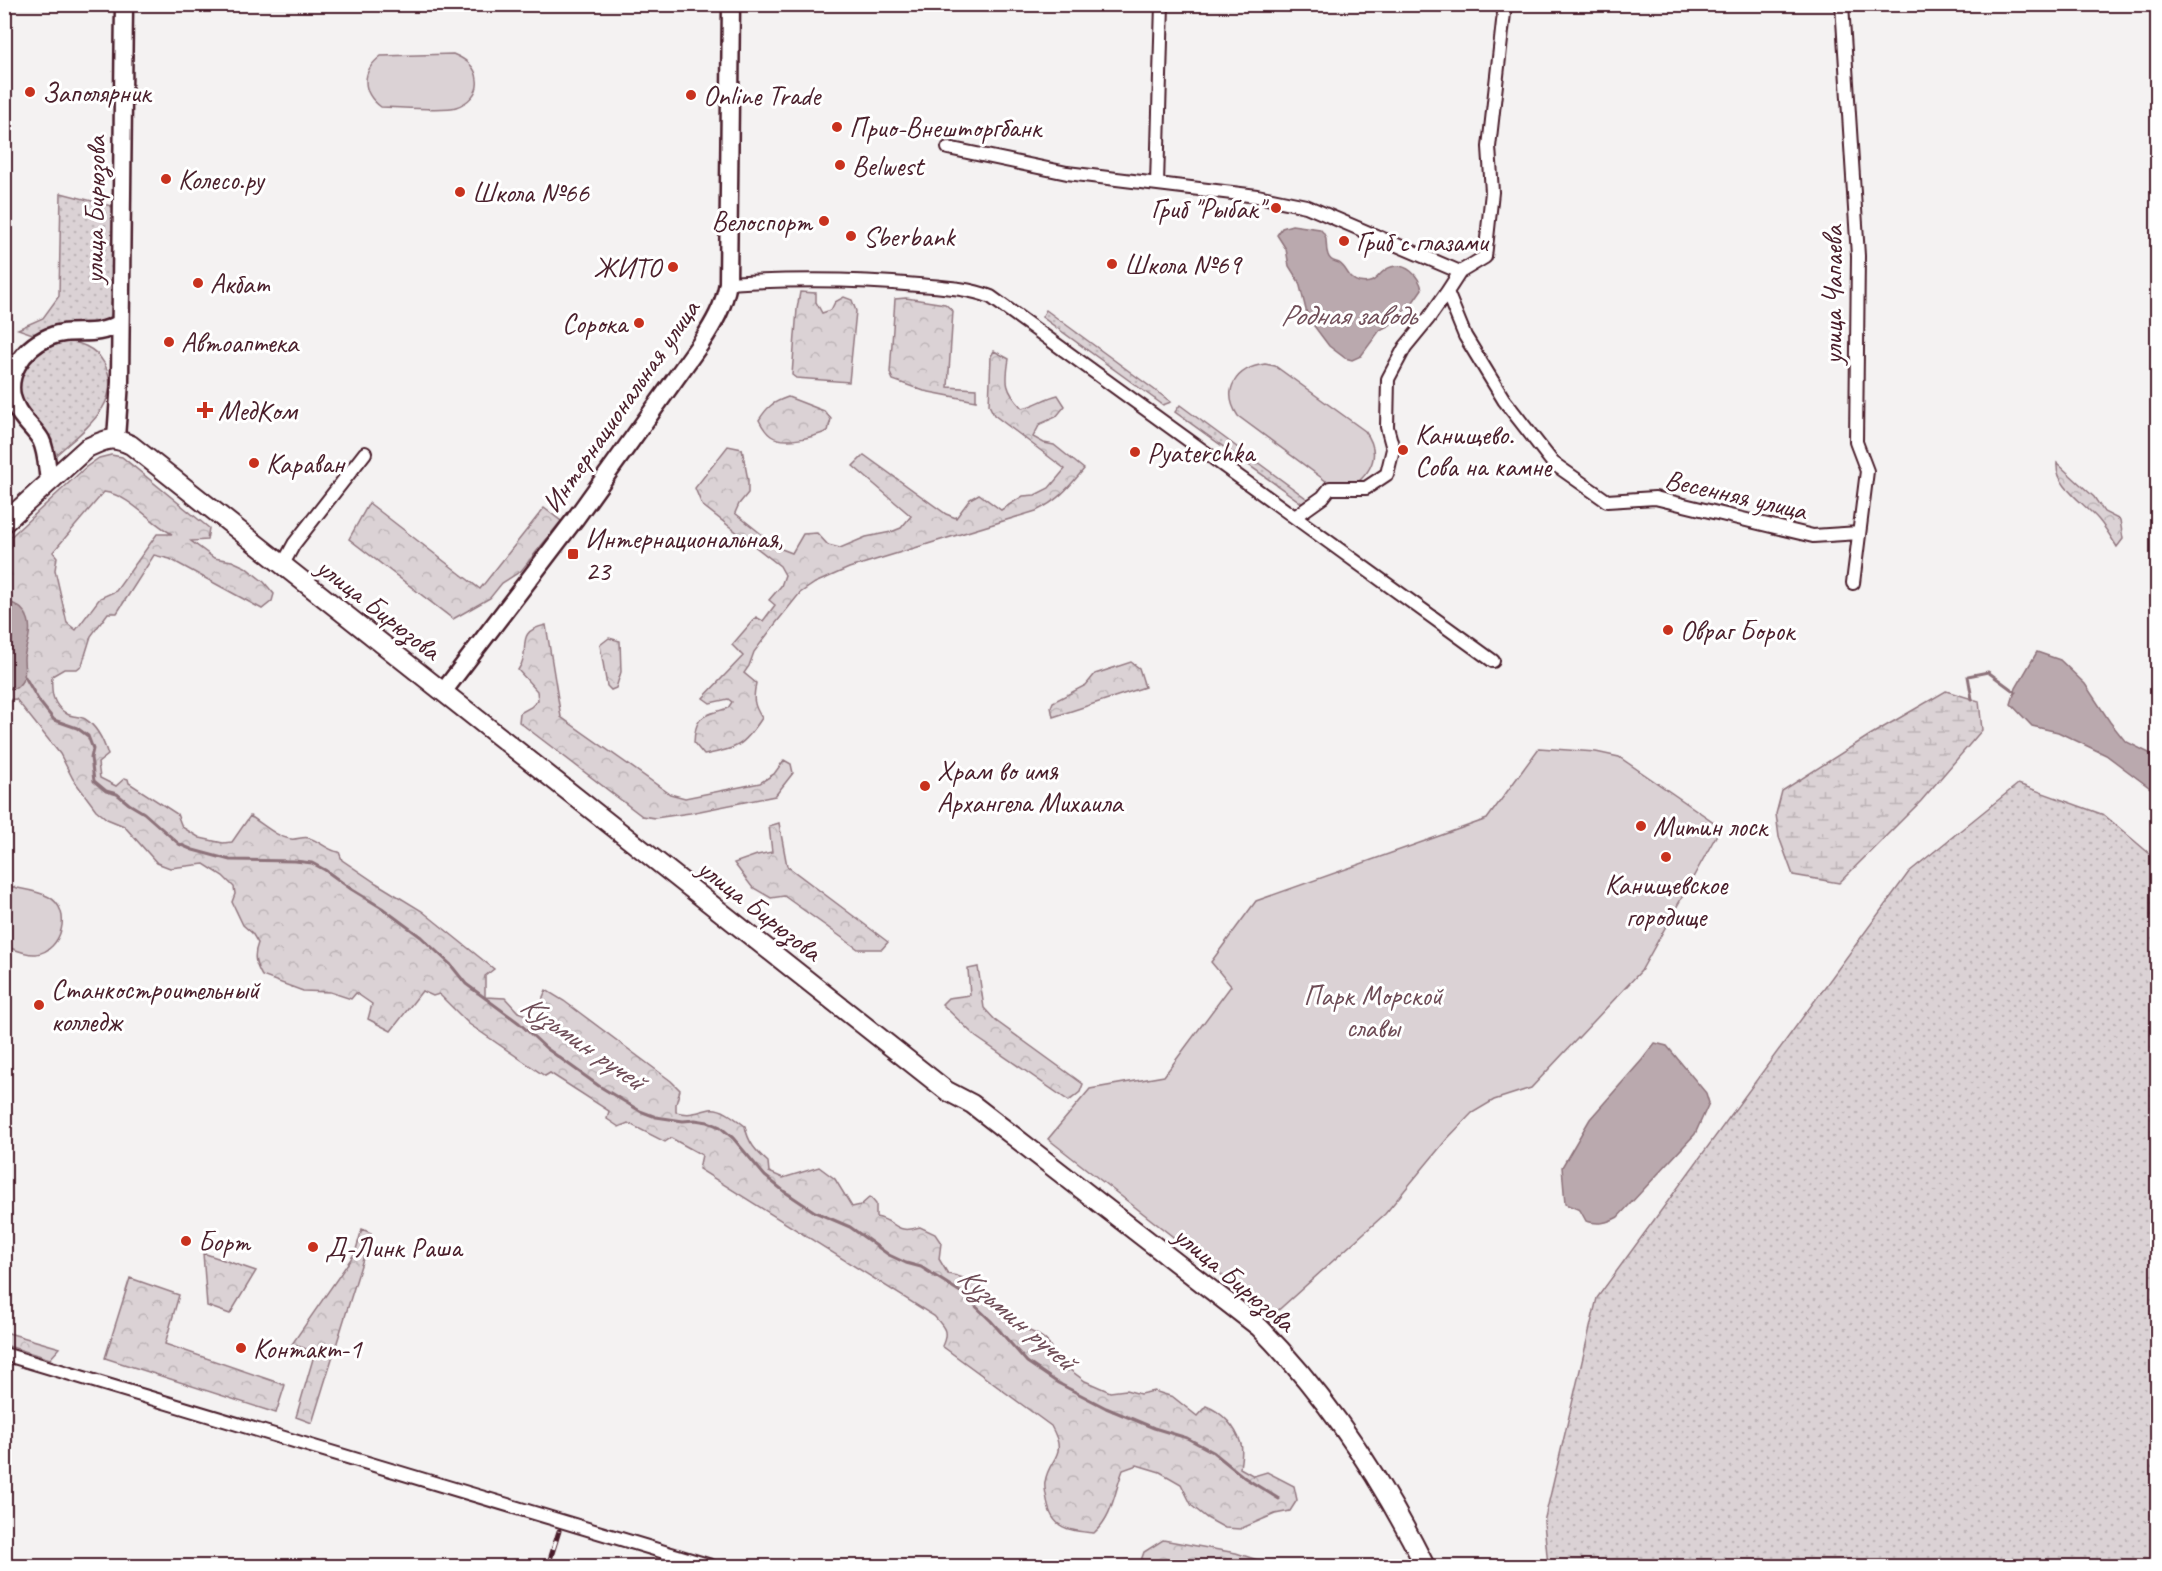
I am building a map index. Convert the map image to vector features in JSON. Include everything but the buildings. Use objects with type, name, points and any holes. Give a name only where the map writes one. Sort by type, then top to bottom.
[{"type":"main road","name":"улица Бирюзова","points":[[124,4],[120,382],[116,438],[131,445],[947,1091],[972,1104],[1259,1327],[1299,1370],[1337,1418],[1407,1532],[1425,1566]]},
{"type":"main road","name":"Интернациональная улица","points":[[443,692],[575,519],[697,349],[716,321],[725,302],[728,283],[731,4]]},
{"type":"main road","points":[[49,481],[45,451],[40,440],[15,405],[12,391],[14,372],[22,355],[36,342],[55,334],[89,334],[107,331],[120,323]]},
{"type":"main road","points":[[4,523],[87,448],[116,438]]},
{"type":"main road","name":"улица Бирюзова","points":[[947,1091],[966,1114],[1214,1306],[1256,1340],[1278,1362],[1344,1452],[1413,1566]]},
{"type":"street","points":[[1157,184],[1162,4]]},
{"type":"street","points":[[1295,517],[1323,497],[1330,488],[1366,488],[1386,474],[1393,449],[1387,427],[1388,379],[1405,347],[1428,319],[1460,272],[1485,257],[1492,192],[1489,147],[1505,4]]},
{"type":"street","name":"улица Чапаева","points":[[1842,4],[1858,256],[1856,442],[1867,471],[1853,583]]},
{"type":"street","points":[[948,148],[1067,173],[1257,196],[1306,206],[1460,272]]},
{"type":"street","points":[[728,283],[795,279],[851,280],[962,289],[991,297],[1493,661]]},
{"type":"street","name":"Весенняя улица","points":[[1447,292],[1465,336],[1504,400],[1553,463],[1606,501],[1655,498],[1813,536],[1859,533]]},
{"type":"street","points":[[282,566],[294,544],[365,453]]},
{"type":"street","points":[[4,1354],[711,1566]]},
{"type":"green space","points":[[453,54],[469,64],[475,71],[477,80],[474,93],[468,100],[456,107],[442,109],[381,107],[370,95],[366,82],[367,75],[374,62],[381,56]]},
{"type":"green space","points":[[61,193],[127,210],[127,312],[97,326],[77,323],[59,327],[41,337],[18,329],[43,318],[59,296]]},
{"type":"green space","points":[[800,292],[816,293],[816,302],[822,313],[831,310],[835,302],[844,297],[852,300],[856,311],[849,382],[796,378],[792,375]]},
{"type":"green space","points":[[906,298],[945,304],[953,311],[948,387],[976,389],[976,401],[924,391],[893,380],[890,373],[895,299]]},
{"type":"green space","points":[[1046,310],[1171,402],[1163,405],[1042,317]]},
{"type":"green space","points":[[61,340],[86,346],[96,353],[104,363],[109,378],[109,391],[105,404],[97,416],[54,457],[52,440],[25,407],[20,393],[20,378],[25,364],[34,352]]},
{"type":"green space","points":[[994,351],[1009,359],[1007,374],[1009,391],[1022,408],[1058,395],[1065,406],[1056,417],[1040,424],[1033,437],[1054,445],[1084,469],[1057,498],[1036,511],[849,568],[815,583],[800,593],[754,652],[744,673],[756,683],[754,701],[762,718],[750,735],[739,745],[704,755],[694,743],[696,726],[702,718],[728,708],[732,702],[728,699],[710,703],[703,698],[743,656],[732,645],[756,617],[763,621],[775,605],[769,600],[781,586],[785,575],[780,566],[702,505],[695,488],[728,446],[742,449],[748,493],[735,513],[779,548],[792,553],[803,534],[817,533],[828,545],[840,548],[866,537],[901,528],[911,516],[853,466],[864,455],[946,514],[956,518],[970,499],[979,494],[1001,510],[1023,496],[1035,495],[1049,488],[1065,469],[994,415],[989,405],[991,356]]},
{"type":"green space","points":[[1265,364],[1275,366],[1365,431],[1372,445],[1373,458],[1368,470],[1358,482],[1330,484],[1238,416],[1231,397],[1234,382],[1246,370]]},
{"type":"green space","points":[[788,397],[824,411],[831,419],[828,431],[807,438],[791,440],[777,439],[769,434],[759,420],[771,406]]},
{"type":"green space","points":[[1180,405],[1314,504],[1310,509],[1175,412]]},
{"type":"green space","points":[[111,455],[122,457],[209,528],[207,540],[191,541],[214,558],[232,561],[245,567],[264,582],[274,594],[272,601],[262,609],[170,559],[154,555],[117,613],[108,613],[91,636],[82,665],[77,669],[64,669],[52,676],[52,693],[58,707],[71,716],[90,722],[102,740],[108,755],[98,763],[100,778],[116,786],[125,778],[128,779],[129,783],[177,814],[182,827],[200,838],[223,843],[232,842],[250,816],[280,836],[291,839],[309,838],[339,852],[342,860],[422,911],[494,969],[485,976],[485,997],[505,998],[518,1012],[534,1018],[542,1011],[546,990],[671,1081],[680,1090],[676,1112],[690,1114],[715,1109],[729,1114],[745,1126],[753,1146],[768,1162],[769,1172],[783,1178],[819,1167],[835,1179],[852,1207],[861,1205],[870,1197],[876,1204],[876,1217],[900,1228],[920,1227],[935,1234],[941,1243],[939,1259],[948,1274],[978,1286],[1015,1322],[1044,1339],[1052,1350],[1054,1358],[1085,1381],[1110,1392],[1126,1390],[1140,1394],[1154,1391],[1173,1397],[1197,1416],[1206,1406],[1218,1412],[1232,1426],[1239,1438],[1242,1449],[1240,1468],[1254,1476],[1267,1472],[1294,1486],[1297,1500],[1290,1511],[1275,1514],[1240,1529],[1225,1528],[1192,1506],[1181,1484],[1160,1472],[1137,1465],[1123,1470],[1109,1512],[1094,1533],[1063,1527],[1057,1523],[1049,1510],[1045,1488],[1047,1473],[1058,1451],[1056,1437],[1051,1426],[942,1346],[945,1333],[934,1316],[699,1169],[702,1155],[671,1138],[665,1142],[628,1123],[619,1127],[607,1119],[609,1111],[550,1073],[545,1076],[469,1024],[439,994],[433,996],[422,991],[391,1031],[368,1019],[372,1004],[356,993],[351,999],[330,992],[303,991],[262,976],[255,960],[258,943],[243,925],[232,902],[235,894],[234,887],[223,876],[204,864],[170,868],[157,863],[124,826],[107,819],[96,810],[73,779],[60,754],[16,699],[5,700],[5,542],[86,467],[99,458]],"holes":[[[104,492],[131,503],[172,534],[157,534],[116,591],[100,598],[76,630],[67,623],[55,570],[57,557],[53,552]]]},
{"type":"green space","points":[[2057,463],[2094,497],[2104,512],[2120,520],[2123,539],[2117,547],[2098,519],[2065,487]]},
{"type":"green space","points":[[369,503],[480,589],[544,508],[561,521],[521,571],[502,583],[490,598],[453,619],[349,539]]},
{"type":"green space","points":[[546,625],[561,717],[670,794],[685,798],[760,783],[774,774],[784,760],[791,764],[793,773],[775,796],[690,813],[655,818],[642,816],[519,722],[520,713],[538,700],[537,691],[518,670],[524,655],[526,637],[529,632]]},
{"type":"green space","points":[[609,638],[620,641],[621,672],[616,688],[611,690],[607,686],[600,645]]},
{"type":"green space","points":[[1131,662],[1139,668],[1145,687],[1053,717],[1051,707],[1053,702],[1086,685],[1095,674]]},
{"type":"green space","points":[[1946,691],[1979,701],[1982,730],[1921,801],[1839,883],[1793,875],[1779,837],[1776,814],[1782,791],[1870,735]]},
{"type":"green space","name":"Парк Морской славы","points":[[1539,748],[1596,752],[1619,757],[1721,827],[1641,971],[1531,1088],[1494,1100],[1472,1113],[1447,1139],[1385,1214],[1273,1315],[1048,1139],[1090,1089],[1164,1076],[1231,986],[1211,962],[1256,901],[1487,819]]},
{"type":"green space","points":[[2018,784],[2104,815],[2157,860],[2157,1566],[1548,1566],[1544,1522],[1597,1298],[1909,872]]},
{"type":"green space","points":[[779,823],[787,866],[888,942],[882,949],[858,949],[784,896],[771,898],[752,887],[734,863],[772,852],[769,826]]},
{"type":"green space","points":[[4,885],[49,897],[61,911],[61,929],[58,938],[45,951],[28,954],[5,946]]},
{"type":"green space","points":[[978,967],[984,1008],[996,1021],[1083,1084],[1080,1092],[1069,1101],[976,1037],[942,1004],[948,998],[970,995],[968,969]]},
{"type":"green space","points":[[362,1229],[371,1233],[312,1423],[296,1417],[315,1352],[292,1344],[355,1253]]},
{"type":"green space","points":[[203,1253],[256,1271],[230,1314],[207,1306]]},
{"type":"green space","points":[[130,1278],[179,1295],[165,1344],[285,1385],[276,1413],[105,1358]]},
{"type":"green space","points":[[4,1332],[60,1348],[50,1359],[5,1345]]},
{"type":"green space","points":[[1163,1540],[1236,1553],[1276,1566],[1139,1566],[1144,1552]]},
{"type":"water","name":"Родная заводь","points":[[1292,225],[1320,229],[1325,235],[1330,258],[1342,265],[1355,281],[1370,282],[1386,269],[1397,266],[1407,268],[1418,279],[1422,289],[1413,302],[1390,325],[1380,330],[1361,356],[1352,360],[1345,358],[1329,346],[1308,318],[1299,282],[1289,266],[1286,249],[1277,235],[1282,228]]},
{"type":"water","points":[[4,601],[21,608],[30,628],[24,658],[24,678],[16,688],[5,689]]},
{"type":"water","points":[[2037,652],[2060,660],[2085,684],[2125,741],[2157,757],[2157,793],[2106,755],[2058,732],[2032,726],[2011,704],[2016,688]]},
{"type":"water","points":[[1655,1043],[1667,1046],[1706,1093],[1709,1103],[1695,1134],[1618,1217],[1602,1223],[1586,1221],[1580,1210],[1565,1204],[1562,1167],[1590,1119]]},
{"type":"waterway","points":[[1972,699],[1968,676],[1988,672],[2015,692]]},
{"type":"waterway","name":"Кузьмин ручей","points":[[25,677],[39,701],[54,720],[77,728],[88,736],[93,749],[91,758],[94,781],[106,791],[117,794],[144,813],[179,844],[230,860],[295,861],[312,863],[325,870],[421,937],[450,964],[466,984],[519,1023],[546,1048],[599,1086],[640,1111],[656,1117],[708,1122],[720,1127],[733,1138],[765,1176],[785,1192],[815,1212],[850,1227],[889,1255],[921,1267],[962,1293],[991,1321],[1027,1362],[1058,1383],[1106,1408],[1154,1428],[1187,1438],[1213,1452],[1245,1478],[1279,1499]]},
{"type":"railway","points":[[548,1566],[559,1531]]},
{"type":"place","name":"Заполярник","points":[[30,92]]},
{"type":"place","name":"Online Trade","points":[[691,95]]},
{"type":"place","name":"Прио-Внешторгбанк","points":[[837,127]]},
{"type":"place","name":"Belwest","points":[[840,165]]},
{"type":"place","name":"Колесо.ру","points":[[166,179]]},
{"type":"place","name":"Школа №66","points":[[460,192]]},
{"type":"place","name":"Гриб \"Рыбак\"","points":[[1276,208]]},
{"type":"place","name":"Велоспорт","points":[[824,221]]},
{"type":"place","name":"Sberbank","points":[[851,236]]},
{"type":"place","name":"Гриб с глазами","points":[[1344,241]]},
{"type":"place","name":"Школа №69","points":[[1112,264]]},
{"type":"place","name":"ЖИТО","points":[[673,267]]},
{"type":"place","name":"Акбат","points":[[198,283]]},
{"type":"place","name":"Сорока","points":[[639,323]]},
{"type":"place","name":"Автоаптека","points":[[169,342]]},
{"type":"place","name":"МедКом","points":[[205,410]]},
{"type":"place","name":"Канищево. Сова на камне","points":[[1403,450]]},
{"type":"place","name":"Pyaterchka","points":[[1135,452]]},
{"type":"place","name":"Караван","points":[[254,463]]},
{"type":"place","name":"Интернациональная, 23","points":[[573,554]]},
{"type":"place","name":"Овраг Борок","points":[[1668,630]]},
{"type":"place","name":"Храм во имя Архангела Михаила","points":[[925,786]]},
{"type":"place","name":"Митин лоск","points":[[1641,826]]},
{"type":"place","name":"Канищевское городище","points":[[1666,857]]},
{"type":"place","name":"Станкостроительный колледж","points":[[39,1005]]},
{"type":"place","name":"Борт","points":[[186,1241]]},
{"type":"place","name":"Д-Линк Раша","points":[[313,1247]]},
{"type":"place","name":"Контакт-1","points":[[241,1348]]}]
